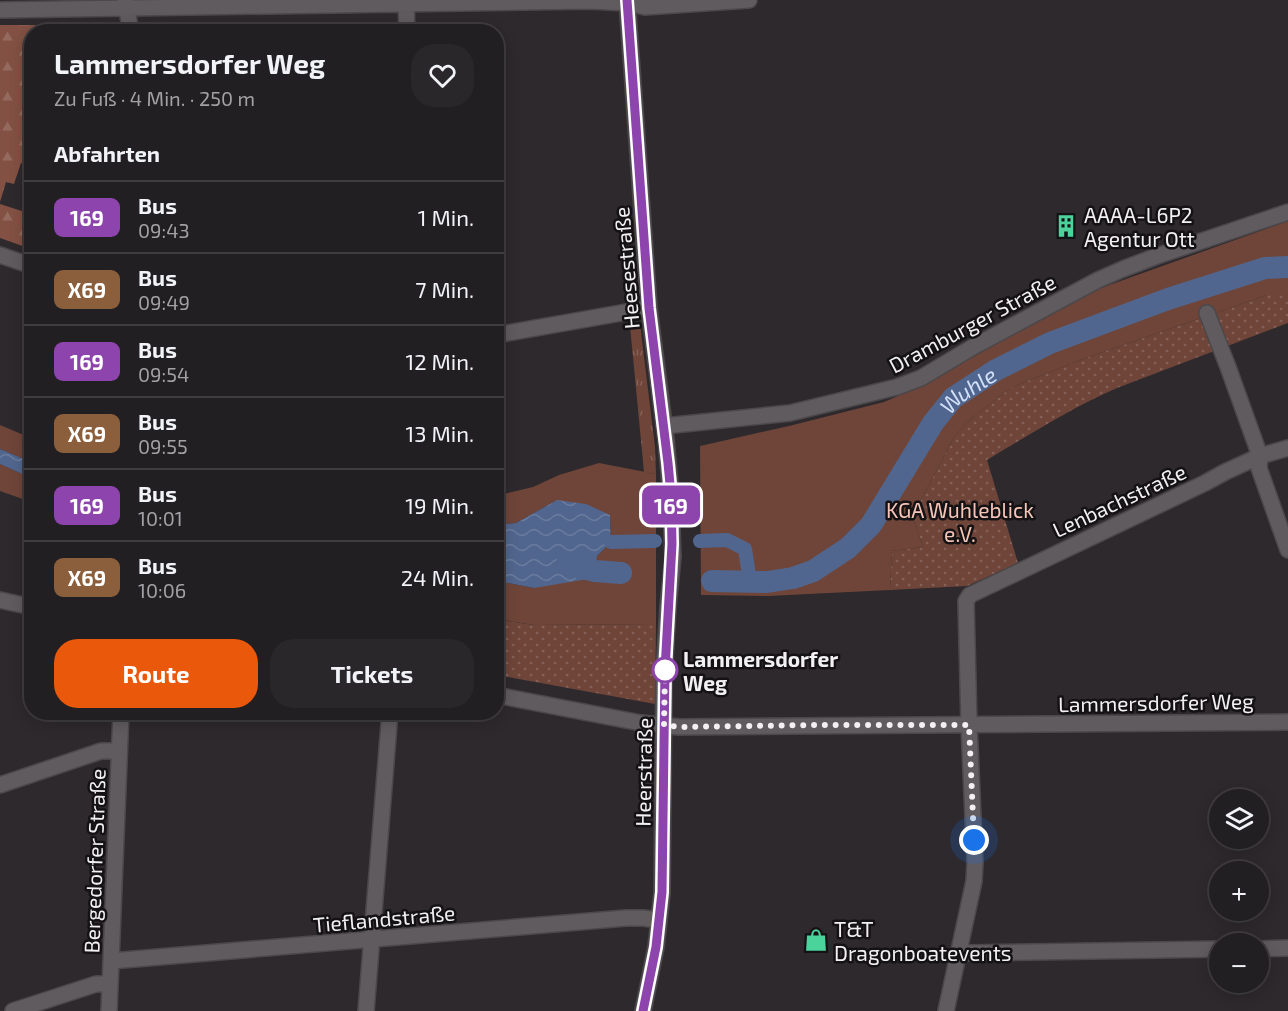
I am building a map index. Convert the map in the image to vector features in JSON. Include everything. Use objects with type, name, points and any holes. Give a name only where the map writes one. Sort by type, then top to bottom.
[{"type":"street","points":[[0,10],[126,4],[590,1],[627,1],[645,7],[749,0]]},
{"type":"street","name":"Heesestraße","points":[[627,1],[649,308],[664,426],[672,531]]},
{"type":"street","points":[[406,2],[407,24]]},
{"type":"street","points":[[126,4],[130,24]]},
{"type":"street","name":"Dramburger Straße","points":[[664,426],[790,413],[897,387],[921,378],[973,347],[1098,280],[1157,256],[1288,212]]},
{"type":"street","points":[[0,255],[24,263]]},
{"type":"street","points":[[504,334],[649,308]]},
{"type":"street","points":[[1207,313],[1260,456],[1259,468],[1288,550]]},
{"type":"street","name":"Lenbachstraße","points":[[969,725],[966,601],[970,595],[1260,456],[1288,448]]},
{"type":"street","name":"Heerstraße","points":[[643,1011],[656,947],[662,892],[664,675],[673,557],[672,531]]},
{"type":"street","points":[[0,600],[24,605]]},
{"type":"street","name":"Lammersdorfer Weg","points":[[504,697],[641,723],[679,727],[1288,722]]},
{"type":"street","name":"Bergedorfer Straße","points":[[110,1011],[121,720]]},
{"type":"street","points":[[366,1011],[389,720]]},
{"type":"street","points":[[946,1011],[974,881],[969,725]]},
{"type":"street","points":[[0,785],[101,751],[119,751]]},
{"type":"street","name":"Tieflandstraße","points":[[111,962],[626,918],[659,920]]},
{"type":"street","points":[[1269,948],[1288,948]]},
{"type":"street","points":[[959,950],[969,952],[1209,949]]},
{"type":"street","points":[[13,1011],[96,984],[110,984]]},
{"type":"green space","points":[[0,25],[24,25],[24,164],[21,163],[14,184],[6,182],[0,202]]},
{"type":"green space","points":[[0,204],[24,212],[24,247],[0,238]]},
{"type":"green space","points":[[1288,221],[1288,296],[1267,295],[1086,358],[1012,387],[973,417],[954,437],[912,515],[923,547],[892,551],[890,590],[768,596],[701,595],[700,446],[884,402],[919,387],[1073,298]]},
{"type":"green space","name":"KGA Wuhleblick e.V.","points":[[1267,295],[1288,295],[1288,323],[1117,388],[1067,413],[987,460],[1018,563],[967,586],[890,590],[892,551],[923,547],[912,515],[954,437],[973,417],[1012,387],[1086,358]]},
{"type":"green space","points":[[640,324],[655,447],[656,474],[644,472],[630,326]]},
{"type":"green space","points":[[0,425],[24,435],[24,459],[0,449]]},
{"type":"green space","points":[[599,463],[656,474],[656,624],[534,625],[504,620],[504,582],[534,588],[597,556],[611,542],[610,515],[557,500],[516,523],[504,524],[504,494],[533,487],[559,475]]},
{"type":"green space","points":[[0,464],[24,475],[24,500],[0,491]]},
{"type":"green space","points":[[504,620],[534,625],[656,624],[655,704],[504,676]]},
{"type":"water","points":[[0,449],[24,459],[24,475],[0,464]]},
{"type":"water","points":[[557,500],[586,504],[610,515],[611,542],[597,556],[594,578],[534,588],[504,582],[504,524],[516,523]]},
{"type":"waterway","name":"Wuhle","points":[[712,581],[767,582],[793,578],[813,571],[848,548],[871,525],[933,423],[953,398],[996,370],[1050,343],[1168,299],[1265,268],[1288,267]]},
{"type":"waterway","points":[[700,541],[727,540],[745,549],[750,582]]},
{"type":"waterway","points":[[611,542],[655,541]]},
{"type":"waterway","name":"Wuhle","points":[[567,564],[595,571],[621,573]]},
{"type":"bus line","name":"169","points":[[627,0],[649,308],[668,463],[673,557],[665,670],[662,892],[656,947],[643,1011]]},
{"type":"place","name":"AAAA-L6P2 Agentur Ott","points":[[1066,226]]},
{"type":"place","name":"Lammersdorfer Weg","points":[[665,670]]},
{"type":"place","name":"T&T Dragonboatevents","points":[[816,940]]},
{"type":"route","points":[[665,670],[664,725],[679,727],[969,725],[974,840]]}]
